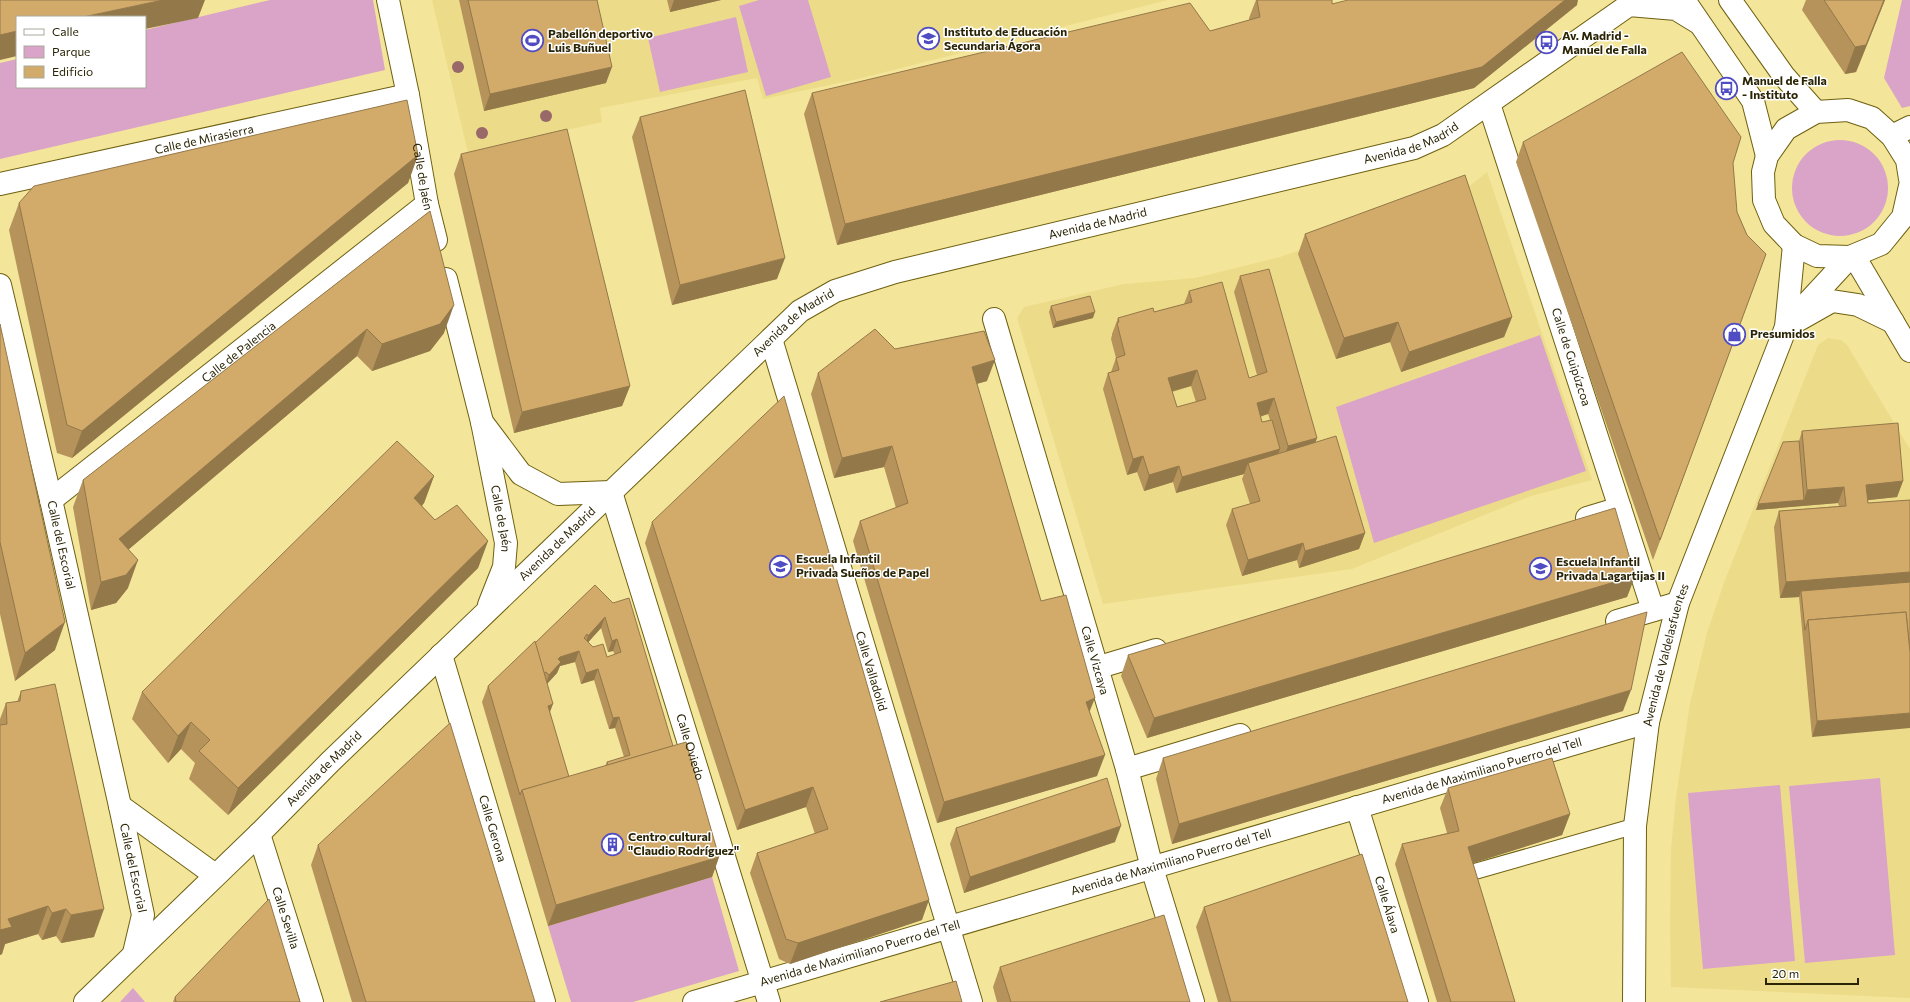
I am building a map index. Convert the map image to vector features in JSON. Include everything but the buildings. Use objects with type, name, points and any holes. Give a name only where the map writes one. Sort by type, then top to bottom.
[{"type":"street","name":"Calle de Jaén","points":[[388,0],[408,94],[427,204],[482,422],[506,543],[504,567],[486,613]]},
{"type":"street","points":[[1684,0],[1754,101],[1768,156]]},
{"type":"street","points":[[1730,0],[1784,76],[1816,112]]},
{"type":"street","name":"Avenida de Madrid","points":[[85,1002],[259,834],[330,762],[800,311],[835,291],[895,272],[1414,148],[1443,135],[1489,104],[1629,3],[1676,9],[1699,23]]},
{"type":"street","name":"Calle de Mirasierra","points":[[0,184],[408,94]]},
{"type":"street","name":"Calle de Guipúzcoa","points":[[1489,104],[1653,610]]},
{"type":"street","points":[[1848,110],[1872,118],[1901,131],[1910,179],[1906,223],[1881,244],[1852,256],[1817,256],[1794,245],[1774,224],[1764,200],[1763,172],[1768,156],[1786,129],[1816,112],[1848,110]]},
{"type":"street","name":"Calle de Palencia","points":[[51,500],[427,204]]},
{"type":"street","points":[[1786,327],[1794,245]]},
{"type":"street","points":[[1852,256],[1910,351]]},
{"type":"street","points":[[1786,327],[1852,256]]},
{"type":"street","name":"Calle del Escorial","points":[[0,285],[51,500],[120,806],[142,914],[134,954]]},
{"type":"street","points":[[1786,327],[1832,300],[1858,305],[1893,322]]},
{"type":"street","name":"Calle Vizcaya","points":[[994,319],[1127,769],[1152,868],[1193,1002]]},
{"type":"street","name":"Avenida de Valdelasfuentes","points":[[1634,1002],[1635,826],[1648,722],[1678,603],[1786,327]]},
{"type":"street","name":"Calle Valladolid","points":[[771,340],[971,1002]]},
{"type":"street","name":"Calle de Jaén","points":[[482,422],[521,474],[527,478],[558,494],[611,492]]},
{"type":"street","name":"Calle Oviedo","points":[[611,492],[765,992]]},
{"type":"street","points":[[1567,524],[1620,508]]},
{"type":"street","points":[[1600,626],[1678,603]]},
{"type":"street","points":[[1096,668],[1172,645]]},
{"type":"street","name":"Calle Gerona","points":[[441,655],[544,1002]]},
{"type":"street","name":"Avenida de Maximiliano Puerro del Tell","points":[[694,1002],[765,992],[948,928],[1648,722]]},
{"type":"street","points":[[1127,769],[1256,730]]},
{"type":"street","name":"Calle del Escorial","points":[[120,806],[216,875]]},
{"type":"street","name":"Calle Álava","points":[[1357,807],[1417,1002]]},
{"type":"street","name":"Calle Sevilla","points":[[259,834],[312,1002]]},
{"type":"lane","points":[[1473,872],[1635,826]]},
{"type":"shaded area","points":[[432,0],[1168,0],[858,79],[763,99],[757,78],[600,108],[602,122],[468,153]]},
{"type":"shaded area","points":[[1487,172],[1592,480],[1531,496],[1352,569],[1103,604],[1017,318],[1024,307],[1124,284],[1195,278],[1280,257],[1457,196]]},
{"type":"shaded area","points":[[1828,338],[1841,340],[1847,345],[1910,449],[1910,998],[1671,987],[1671,850],[1676,797],[1690,703],[1707,633],[1725,580],[1818,345]]},
{"type":"green space","points":[[270,0],[373,0],[385,70],[0,159],[0,63],[16,59],[16,88],[146,88],[146,30]]},
{"type":"green space","points":[[759,0],[808,0],[831,77],[766,96],[739,6]]},
{"type":"green space","points":[[1902,0],[1910,0],[1910,106],[1902,108],[1884,78]]},
{"type":"green space","points":[[736,17],[748,72],[660,92],[648,38]]},
{"type":"green space","points":[[1840,140],[1858,144],[1867,148],[1874,154],[1880,161],[1884,170],[1888,188],[1884,206],[1880,215],[1874,222],[1867,228],[1858,232],[1840,236],[1822,232],[1813,228],[1806,222],[1800,215],[1796,206],[1792,188],[1796,170],[1800,161],[1806,154],[1813,148],[1822,144]]},
{"type":"green space","points":[[1540,335],[1586,471],[1374,543],[1336,407]]},
{"type":"green space","points":[[1880,778],[1895,955],[1805,963],[1789,786]]},
{"type":"green space","points":[[1780,785],[1795,961],[1703,969],[1688,793]]},
{"type":"green space","points":[[712,877],[739,971],[633,1002],[571,1002],[548,926]]},
{"type":"green space","points":[[133,988],[145,1002],[120,1002]]},
{"type":"place","name":"Instituto de Educación Secundaria Ágora","points":[[929,39]]},
{"type":"place","name":"Pabellón deportivo Luis Buñuel","points":[[533,41]]},
{"type":"place","name":"Av. Madrid - Manuel de Falla","points":[[1546,43]]},
{"type":"place","name":"Manuel de Falla - Instituto","points":[[1727,88]]},
{"type":"place","name":"Presumidos","points":[[1734,334]]},
{"type":"place","name":"Escuela Infantil Privada Sueños de Papel","points":[[780,566]]},
{"type":"place","name":"Escuela Infantil Privada Lagartijas II","points":[[1540,569]]},
{"type":"place","name":"Centro cultural \"Claudio Rodríguez\"","points":[[613,844]]}]
